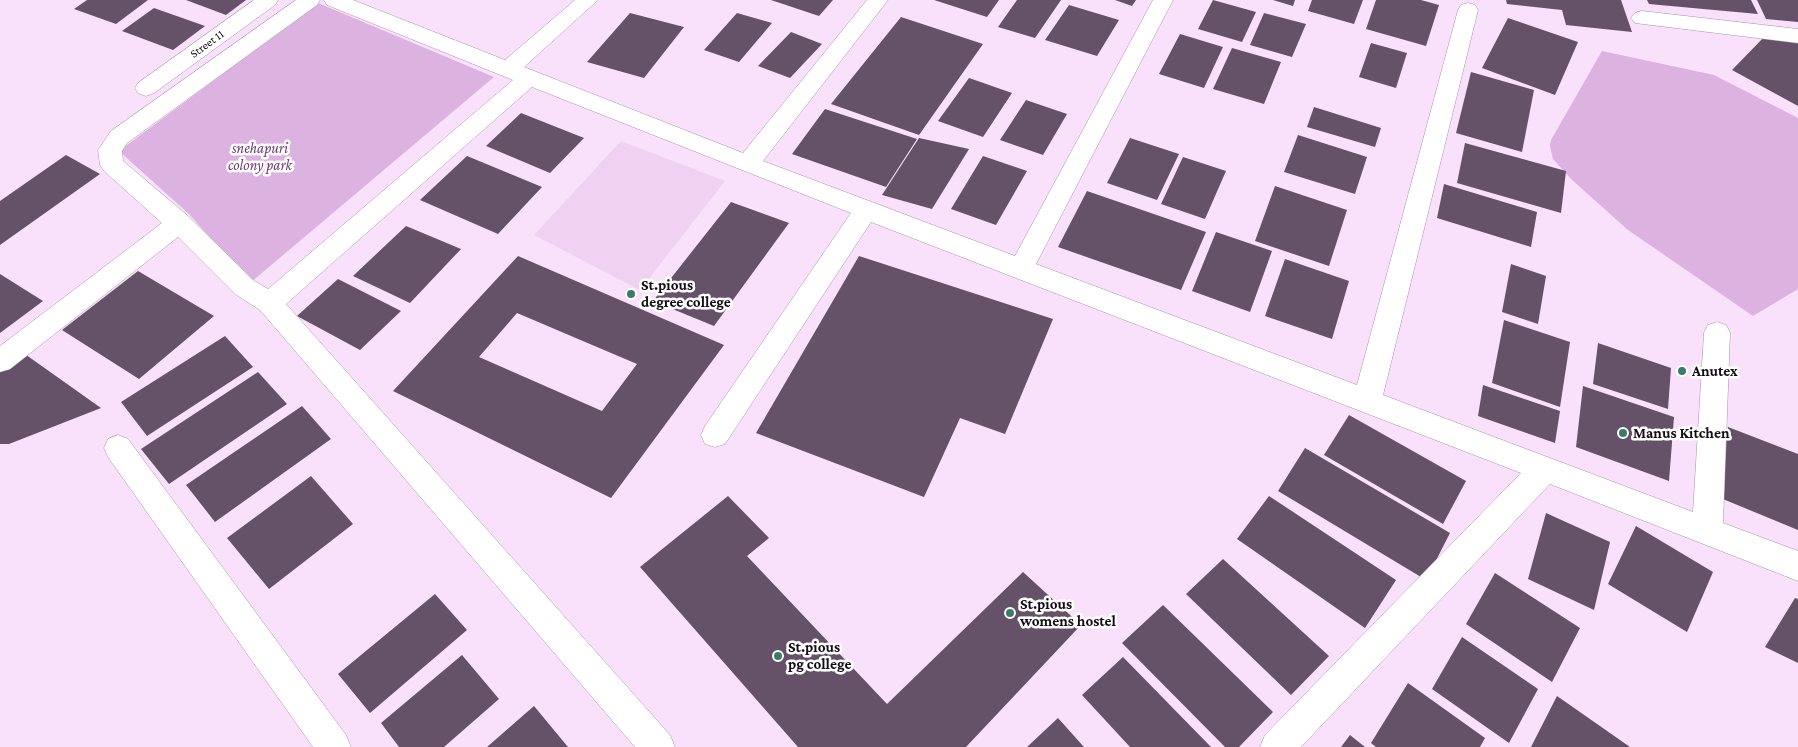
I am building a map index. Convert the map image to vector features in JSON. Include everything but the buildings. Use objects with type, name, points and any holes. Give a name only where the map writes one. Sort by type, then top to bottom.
[{"type":"street","name":"Street 11","points":[[146,88],[268,0]]},
{"type":"street","points":[[310,0],[119,137],[110,150],[112,165],[179,222],[244,287],[269,303],[658,747]]},
{"type":"street","points":[[334,0],[747,164],[1707,533],[1798,566]]},
{"type":"street","points":[[269,303],[517,74],[588,0]]},
{"type":"street","points":[[747,164],[878,0]]},
{"type":"street","points":[[1021,269],[1163,0]]},
{"type":"street","points":[[1367,402],[1468,10]]},
{"type":"street","points":[[1642,18],[1798,36]]},
{"type":"street","points":[[715,435],[866,210]]},
{"type":"street","points":[[0,361],[179,222]]},
{"type":"street","points":[[1707,533],[1717,333]]},
{"type":"street","points":[[118,448],[334,747]]},
{"type":"street","points":[[1277,747],[1544,470]]},
{"type":"shaded area","points":[[621,141],[725,181],[640,290],[534,235]]},
{"type":"green space","name":"snehapuri colony park","points":[[318,3],[494,77],[250,283],[189,214],[119,151]]},
{"type":"green space","points":[[1602,51],[1714,75],[1798,118],[1798,289],[1753,316],[1628,230],[1571,179],[1553,159],[1550,146],[1551,140]]},
{"type":"place","name":"St.pious degree college","points":[[631,294]]},
{"type":"place","name":"Anutex","points":[[1682,371]]},
{"type":"place","name":"Manus Kitchen","points":[[1623,433]]},
{"type":"place","name":"St.pious womens hostel","points":[[1010,613]]},
{"type":"place","name":"St.pious pg college","points":[[778,656]]}]
